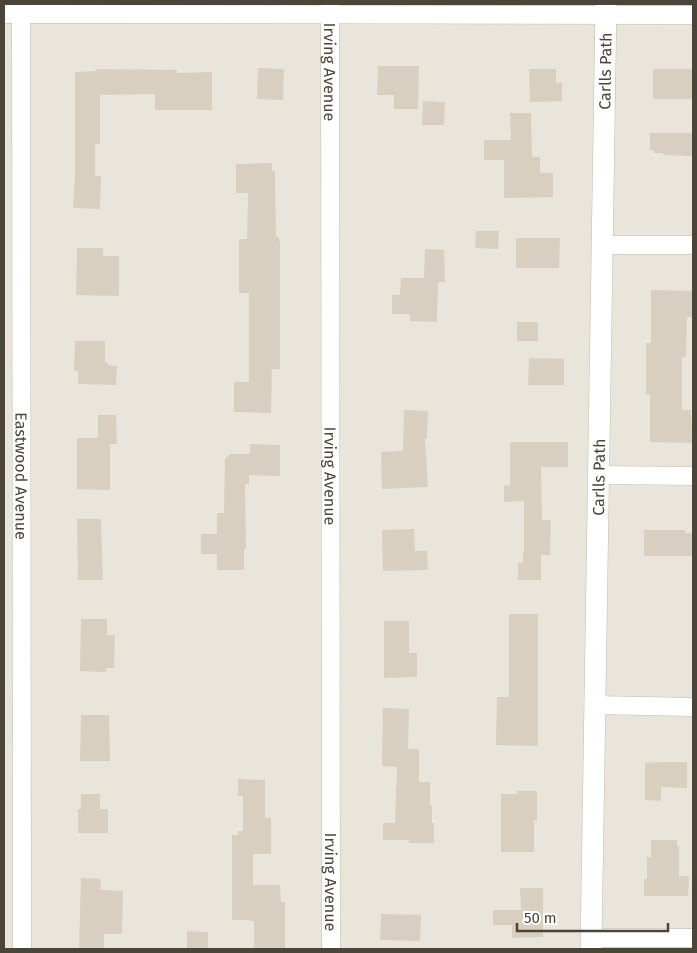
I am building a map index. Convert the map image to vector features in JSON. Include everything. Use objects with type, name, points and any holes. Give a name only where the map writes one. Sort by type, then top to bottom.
[{"type":"street","points":[[4,14],[21,9],[606,9],[693,15]]},
{"type":"street","name":"Eastwood Avenue","points":[[21,9],[22,949]]},
{"type":"street","name":"Irving Avenue","points":[[330,9],[331,949]]},
{"type":"street","name":"Carlls Path","points":[[591,944],[606,9]]},
{"type":"street","points":[[603,245],[693,245]]},
{"type":"street","points":[[599,475],[693,476]]},
{"type":"street","points":[[595,706],[693,707]]},
{"type":"street","points":[[591,944],[693,938]]},
{"type":"shaded area","points":[[4,4],[693,4],[693,949],[4,949]]},
{"type":"building","points":[[378,66],[419,66],[418,109],[394,109],[394,95],[377,95]]},
{"type":"building","points":[[258,68],[284,69],[283,100],[257,99]]},
{"type":"building","points":[[96,69],[177,70],[177,73],[212,72],[212,110],[155,110],[155,94],[100,95],[100,144],[95,144],[95,176],[101,176],[100,209],[73,208],[75,175],[75,72],[96,71]]},
{"type":"building","points":[[529,69],[556,69],[556,83],[562,82],[562,101],[530,102]]},
{"type":"building","points":[[653,69],[693,69],[693,99],[653,99]]},
{"type":"building","points":[[423,101],[445,102],[444,125],[422,125]]},
{"type":"building","points":[[510,113],[531,113],[532,157],[540,157],[540,173],[553,173],[553,197],[504,198],[504,160],[484,160],[484,140],[511,140]]},
{"type":"building","points":[[650,133],[693,133],[693,156],[654,153],[654,150],[650,150]]},
{"type":"building","points":[[272,163],[272,171],[275,171],[276,237],[279,237],[280,246],[280,369],[272,369],[271,413],[234,412],[234,382],[249,382],[249,293],[239,293],[239,239],[247,239],[248,193],[236,193],[236,164]]},
{"type":"building","points":[[476,231],[499,231],[498,249],[475,248]]},
{"type":"building","points":[[516,238],[560,238],[559,268],[516,268]]},
{"type":"building","points":[[77,248],[103,248],[103,256],[119,256],[119,296],[76,295]]},
{"type":"building","points":[[425,249],[444,250],[445,282],[438,282],[437,322],[410,321],[410,314],[392,314],[392,295],[400,295],[401,278],[424,278]]},
{"type":"building","points":[[651,290],[693,291],[693,317],[687,317],[686,357],[682,357],[682,410],[691,410],[692,443],[650,442],[650,394],[646,394],[646,343],[651,343]]},
{"type":"building","points":[[517,322],[538,322],[538,341],[517,341]]},
{"type":"building","points":[[75,341],[105,341],[105,363],[117,366],[116,385],[78,384],[78,371],[74,371]]},
{"type":"building","points":[[529,358],[564,359],[564,385],[528,385]]},
{"type":"building","points":[[404,410],[428,411],[427,439],[425,439],[428,487],[382,489],[381,452],[403,451]]},
{"type":"building","points":[[98,415],[116,415],[117,444],[110,444],[110,490],[77,489],[77,438],[98,438]]},
{"type":"building","points":[[510,442],[568,442],[568,467],[541,467],[542,520],[551,520],[550,555],[541,555],[541,580],[518,580],[518,563],[523,563],[524,553],[524,501],[504,502],[504,486],[510,485]]},
{"type":"building","points":[[250,444],[280,445],[280,476],[249,475],[249,484],[245,484],[246,549],[244,549],[244,570],[217,570],[217,554],[201,554],[201,534],[217,534],[217,513],[224,513],[225,459],[230,454],[250,454]]},
{"type":"building","points":[[77,519],[101,519],[103,580],[78,580]]},
{"type":"building","points":[[414,529],[415,551],[427,551],[428,570],[383,571],[382,530]]},
{"type":"building","points":[[644,530],[685,530],[685,533],[693,533],[693,556],[644,556]]},
{"type":"building","points":[[509,614],[538,614],[538,746],[496,745],[497,697],[509,697]]},
{"type":"building","points":[[81,619],[107,619],[107,635],[115,635],[114,668],[106,668],[106,672],[80,671]]},
{"type":"building","points":[[384,621],[409,621],[409,653],[417,653],[417,677],[384,678]]},
{"type":"building","points":[[383,708],[409,709],[408,749],[419,749],[419,782],[430,782],[430,806],[432,806],[432,823],[434,823],[434,843],[409,843],[409,840],[383,840],[383,823],[395,823],[397,767],[382,766]]},
{"type":"building","points":[[81,715],[109,715],[110,761],[80,761]]},
{"type":"building","points":[[687,762],[687,788],[661,787],[661,801],[645,800],[645,763]]},
{"type":"building","points":[[238,779],[265,780],[265,818],[271,818],[271,854],[253,854],[253,885],[280,885],[281,902],[285,902],[285,949],[254,949],[254,921],[232,920],[232,835],[238,835],[238,831],[243,831],[243,796],[238,796]]},
{"type":"building","points":[[517,791],[537,791],[537,820],[534,820],[534,852],[501,852],[501,794],[517,794]]},
{"type":"building","points":[[81,794],[100,794],[100,809],[108,809],[108,833],[78,833],[78,809],[81,809]]},
{"type":"building","points":[[651,840],[677,840],[677,846],[679,846],[679,876],[689,876],[688,896],[644,896],[644,879],[647,879],[647,857],[651,857]]},
{"type":"building","points":[[81,878],[101,879],[100,890],[123,891],[122,934],[104,934],[104,949],[79,949]]},
{"type":"building","points":[[520,888],[543,888],[543,937],[512,938],[512,925],[493,925],[493,910],[521,910]]},
{"type":"building","points":[[381,914],[421,915],[420,941],[380,940]]},
{"type":"building","points":[[187,931],[208,932],[208,949],[187,949]]}]
